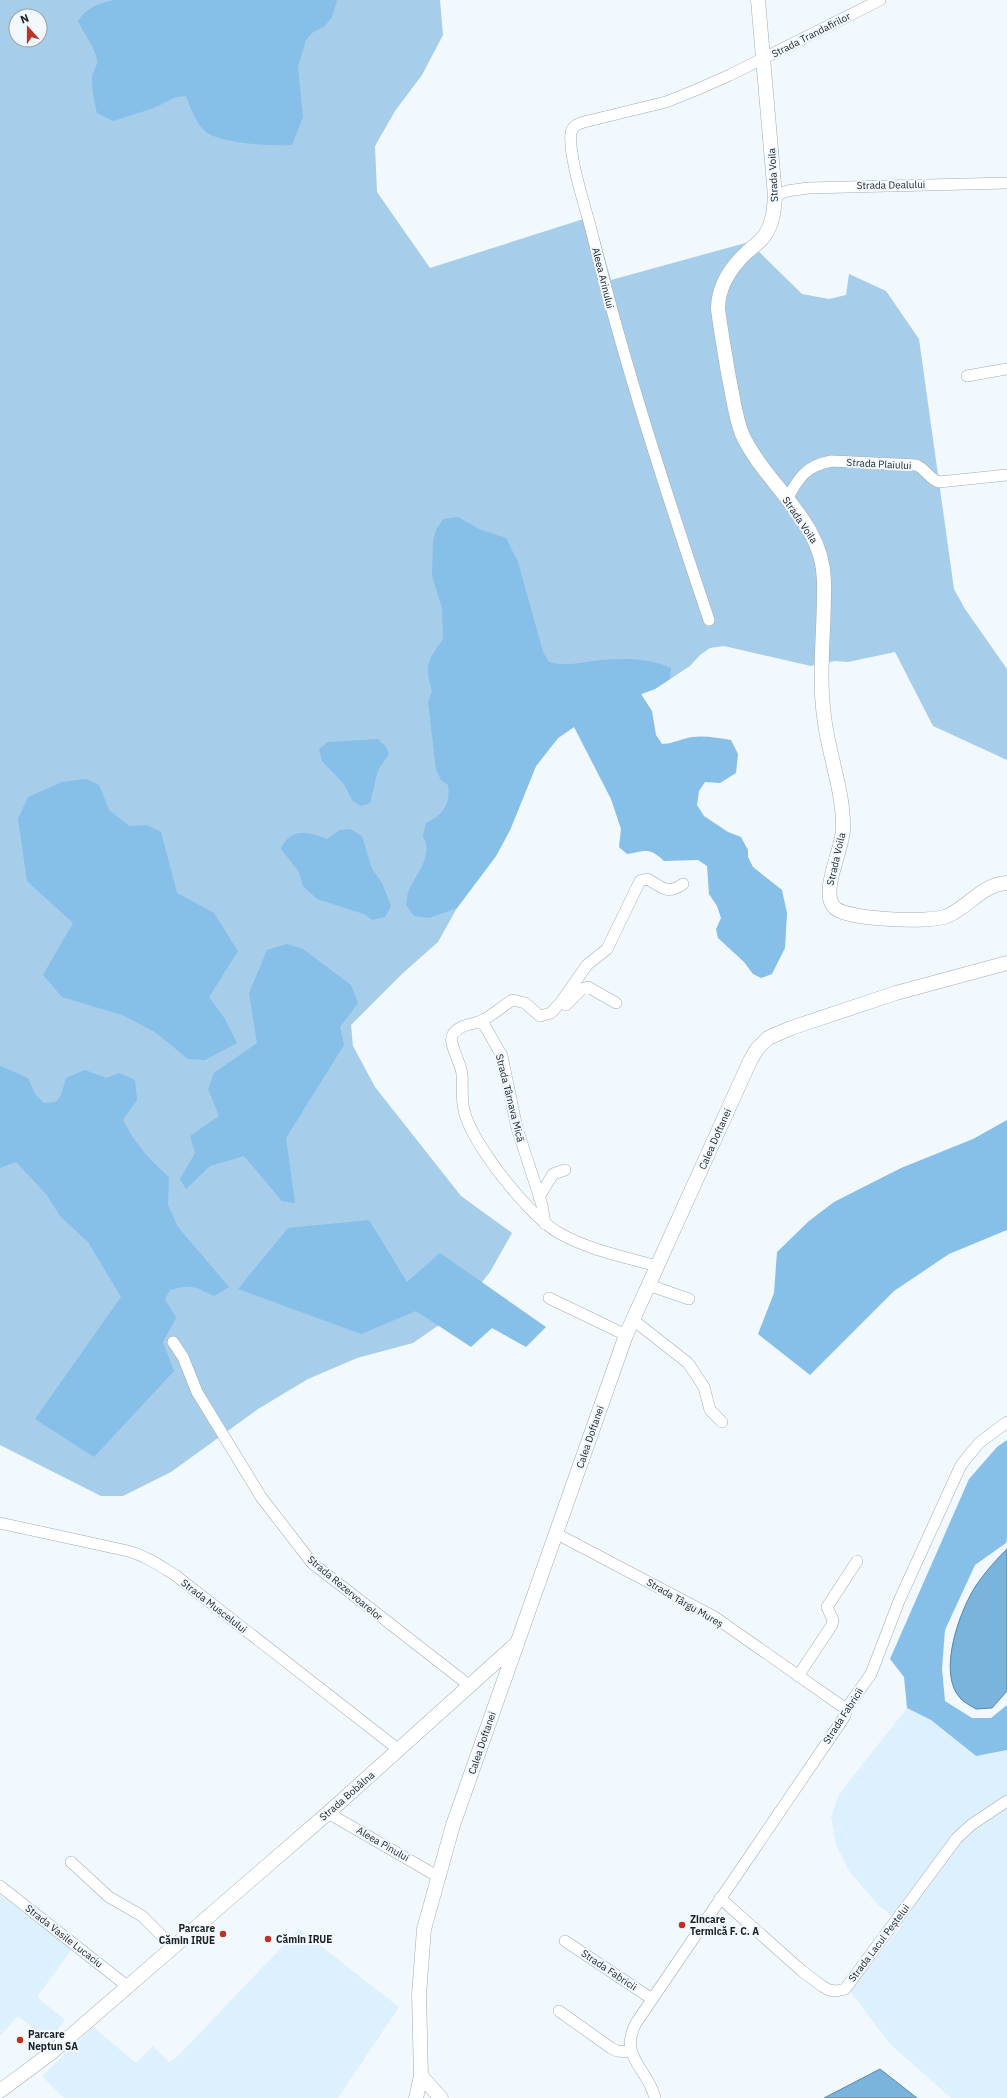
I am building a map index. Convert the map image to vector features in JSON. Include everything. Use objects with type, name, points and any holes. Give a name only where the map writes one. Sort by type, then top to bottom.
[{"type":"main road","name":"Strada Voila","points":[[758,0],[776,196],[769,228],[760,240],[729,272],[723,283],[718,298],[718,309],[738,421],[742,434],[757,460],[787,499],[815,540],[823,560],[823,715],[842,808],[843,831],[830,884],[829,897],[835,908],[853,915],[913,920],[936,919],[953,913],[989,887],[1007,883]]},
{"type":"main road","name":"Calea Doftanei","points":[[416,2098],[421,2076],[419,1995],[424,1929],[437,1876],[453,1825],[632,1319],[750,1061],[757,1049],[768,1038],[802,1024],[896,993],[1007,963]]},
{"type":"main road","name":"Strada Bobâlna","points":[[0,2091],[51,2053],[328,1812],[518,1643]]},
{"type":"main road","points":[[421,2076],[441,2098]]},
{"type":"street","name":"Strada Trandafirilor","points":[[764,58],[880,0]]},
{"type":"street","name":"Aleea Arinului","points":[[709,620],[662,478],[611,313],[570,141],[571,131],[576,126],[584,122],[666,102],[730,75],[764,58]]},
{"type":"street","name":"Strada Dealului","points":[[776,196],[787,191],[808,188],[1007,183]]},
{"type":"street","points":[[967,376],[1007,369]]},
{"type":"street","name":"Strada Plaiului","points":[[787,499],[795,484],[807,469],[818,463],[832,461],[916,466],[939,482],[1007,476]]},
{"type":"street","points":[[551,1013],[561,1002],[587,965],[607,949],[640,881],[647,879],[667,890],[677,889],[683,884]]},
{"type":"street","points":[[616,1003],[588,987],[582,989],[562,1008],[540,1016],[525,1003],[513,1000],[482,1021],[458,1029],[452,1035],[450,1042],[461,1068],[464,1111],[472,1132],[485,1152],[527,1206],[545,1224],[572,1240],[657,1266]]},
{"type":"street","name":"Strada Târnava Mică","points":[[482,1021],[502,1056],[517,1128],[539,1197],[545,1224]]},
{"type":"street","points":[[539,1197],[553,1174],[565,1170]]},
{"type":"street","points":[[648,1285],[689,1299]]},
{"type":"street","points":[[548,1298],[626,1335]]},
{"type":"street","points":[[632,1319],[688,1362],[704,1388],[710,1410],[722,1422]]},
{"type":"street","name":"Strada Rezervoarelor","points":[[173,1342],[183,1357],[197,1392],[261,1497],[312,1563],[470,1686]]},
{"type":"street","name":"Strada Fabricii","points":[[655,2098],[651,2085],[632,2058],[630,2037],[632,2030],[720,1898],[845,1716],[846,1709],[871,1674],[899,1601],[962,1465],[980,1443],[1007,1422]]},
{"type":"street","name":"Strada Muscelului","points":[[0,1523],[128,1551],[144,1556],[181,1580],[398,1750]]},
{"type":"street","name":"Strada Târgu Mureș","points":[[557,1534],[713,1616],[846,1709]]},
{"type":"street","points":[[798,1676],[832,1625],[833,1620],[827,1607],[857,1561]]},
{"type":"street","name":"Strada Lacul Peștelui","points":[[720,1898],[802,1971],[830,1990],[838,1991],[845,1989],[957,1838],[971,1825],[1007,1800]]},
{"type":"street","name":"Aleea Pinului","points":[[328,1812],[437,1876]]},
{"type":"street","points":[[71,1862],[109,1897],[142,1916],[173,1947]]},
{"type":"street","name":"Strada Vasile Lucaciu","points":[[0,1886],[127,1986]]},
{"type":"street","name":"Strada Fabricii","points":[[565,1941],[652,1999]]},
{"type":"street","points":[[559,2011],[611,2048],[617,2051],[631,2052]]},
{"type":"shaded area","points":[[0,0],[440,0],[443,35],[422,75],[395,111],[375,146],[377,192],[430,268],[593,216],[611,280],[749,242],[802,294],[829,299],[846,295],[849,274],[886,291],[919,339],[954,589],[965,609],[1007,669],[1007,760],[933,726],[895,652],[848,662],[835,661],[811,666],[724,646],[710,648],[700,655],[690,666],[655,689],[620,702],[590,716],[558,738],[536,766],[510,830],[496,856],[457,908],[438,942],[403,973],[351,1025],[353,1046],[375,1087],[461,1196],[512,1233],[490,1272],[459,1311],[413,1343],[357,1358],[308,1379],[258,1409],[171,1472],[123,1496],[101,1496],[0,1445]]},
{"type":"shaded area","points":[[115,0],[337,0],[332,17],[325,26],[312,33],[306,40],[298,67],[303,117],[292,145],[247,143],[222,139],[212,135],[205,131],[199,123],[186,96],[176,97],[154,108],[113,121],[97,113],[92,87],[92,78],[97,64],[96,54],[78,21],[85,12],[94,6]]},
{"type":"shaded area","points":[[458,517],[479,529],[506,538],[518,562],[543,652],[549,662],[569,664],[601,660],[628,659],[654,662],[671,668],[670,679],[655,689],[641,694],[652,711],[656,735],[662,744],[696,737],[731,740],[738,754],[736,773],[720,783],[705,782],[699,791],[697,805],[704,816],[728,832],[741,837],[748,850],[748,857],[753,867],[782,890],[787,913],[785,948],[772,974],[761,978],[753,974],[744,962],[718,938],[716,929],[721,918],[717,906],[709,894],[707,866],[698,860],[664,861],[655,854],[647,851],[627,854],[619,847],[621,829],[611,799],[574,727],[558,738],[536,766],[510,830],[496,856],[457,908],[429,918],[414,916],[406,905],[408,892],[426,857],[426,843],[423,836],[426,823],[437,816],[444,808],[447,803],[449,792],[448,785],[441,780],[436,770],[428,702],[432,691],[428,669],[434,652],[443,639],[442,608],[432,576],[433,541],[436,530],[443,519]]},
{"type":"shaded area","points":[[378,739],[386,747],[389,754],[378,770],[370,803],[361,806],[352,800],[344,784],[322,761],[319,749],[328,742]]},
{"type":"shaded area","points":[[86,779],[99,785],[109,810],[129,826],[147,825],[161,832],[177,893],[214,913],[238,951],[209,997],[225,1019],[237,1043],[205,1060],[188,1059],[155,1032],[122,1015],[62,997],[43,975],[73,923],[27,881],[18,819],[28,797],[62,782]]},
{"type":"shaded area","points":[[350,829],[362,836],[372,869],[382,883],[391,906],[385,917],[372,920],[364,914],[317,899],[303,886],[299,872],[281,849],[289,837],[295,834],[307,833],[327,839],[340,830]]},
{"type":"shaded area","points":[[287,944],[303,949],[351,985],[358,1003],[340,1027],[344,1045],[286,1138],[295,1203],[282,1201],[244,1156],[210,1166],[186,1189],[180,1179],[195,1153],[190,1136],[219,1116],[208,1089],[214,1073],[257,1043],[249,993],[267,950]]},
{"type":"shaded area","points":[[0,1066],[28,1078],[35,1094],[44,1103],[56,1102],[61,1095],[66,1078],[85,1070],[106,1078],[119,1073],[135,1080],[137,1100],[123,1120],[143,1151],[169,1177],[168,1205],[178,1227],[229,1287],[214,1296],[192,1287],[183,1287],[170,1290],[165,1299],[176,1318],[163,1342],[174,1371],[94,1457],[35,1419],[121,1297],[88,1242],[60,1216],[46,1194],[16,1162],[0,1168]]},
{"type":"shaded area","points":[[1007,1120],[1007,1230],[949,1254],[894,1291],[810,1375],[758,1334],[774,1293],[777,1252],[809,1221],[834,1202],[901,1168],[973,1139]]},
{"type":"shaded area","points":[[369,1220],[407,1282],[440,1253],[546,1327],[526,1347],[492,1328],[471,1347],[416,1311],[361,1334],[238,1289],[288,1228]]},
{"type":"shaded area","points":[[1007,1440],[1006,1543],[975,1565],[945,1630],[942,1669],[945,1701],[972,1718],[991,1718],[1007,1705],[1007,1750],[976,1756],[931,1720],[907,1708],[904,1677],[890,1659],[969,1479],[997,1447]]},
{"type":"shaded area","points":[[1007,1549],[1007,1691],[992,1708],[976,1709],[961,1699],[954,1688],[951,1674],[953,1642],[970,1595],[995,1561]]},
{"type":"shaded area","points":[[907,1708],[931,1720],[975,1756],[1007,1750],[1007,2098],[951,2098],[889,2043],[850,1991],[903,1924],[878,1905],[849,1871],[836,1845],[831,1817],[839,1794]]},
{"type":"shaded area","points":[[0,1895],[72,1949],[37,1997],[65,2020],[49,2040],[18,2016],[0,2036]]},
{"type":"shaded area","points":[[299,1929],[399,2007],[338,2098],[64,2098],[42,2076],[93,2027],[136,2063],[153,2046],[169,2062],[178,2056]]},
{"type":"shaded area","points":[[880,2069],[917,2098],[824,2098]]},
{"type":"place","name":"Zincare Termică F. C. A","points":[[682,1925]]},
{"type":"place","name":"Parcare Cămin IRUE","points":[[223,1934]]},
{"type":"place","name":"Cămin IRUE","points":[[268,1939]]},
{"type":"place","name":"Parcare Neptun SA","points":[[20,2040]]}]
